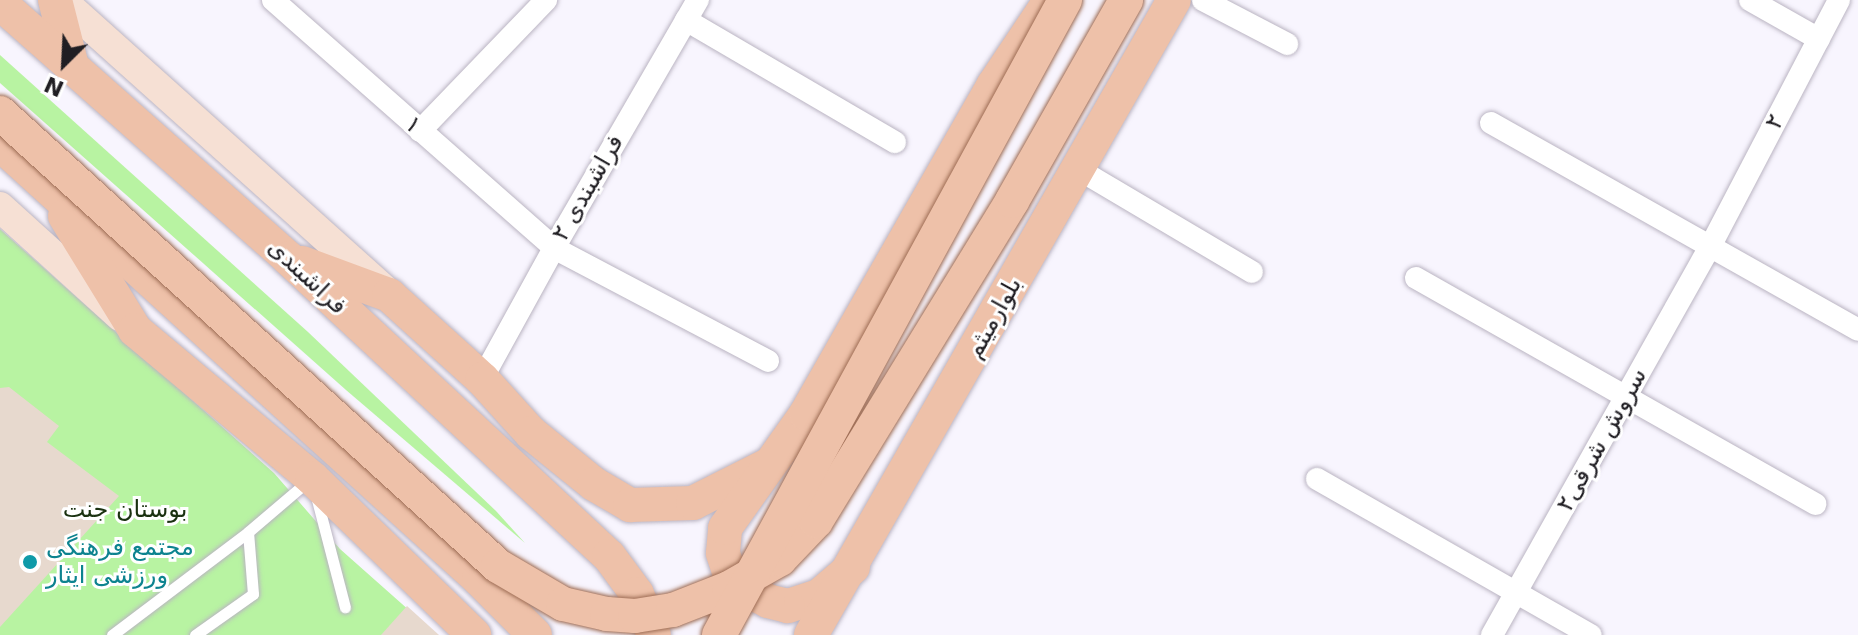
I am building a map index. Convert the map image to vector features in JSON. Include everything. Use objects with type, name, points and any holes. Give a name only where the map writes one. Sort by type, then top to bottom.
[{"type":"main road","points":[[55,0],[72,66]]},
{"type":"main road","name":"فراشبندی","points":[[61,0],[389,295]]},
{"type":"main road","points":[[853,567],[819,596],[788,606],[747,590],[729,572],[723,553],[725,528],[806,414],[993,86],[1051,0]]},
{"type":"main road","points":[[719,635],[1065,0]]},
{"type":"main road","points":[[0,113],[498,566],[563,604],[607,614],[635,616],[673,610],[729,588],[780,559],[816,521],[1012,201],[1126,0]]},
{"type":"main road","name":"بلوارمیثم","points":[[811,635],[853,567],[1174,0]]},
{"type":"main road","name":"فراشبندی","points":[[0,3],[288,258],[609,556],[637,594],[654,635]]},
{"type":"main road","points":[[0,144],[42,178],[468,568],[535,635]]},
{"type":"main road","points":[[42,178],[135,330]]},
{"type":"main road","points":[[0,207],[135,330],[312,478],[474,635]]},
{"type":"main road","points":[[288,258],[389,295],[482,379],[531,433],[594,484],[630,505],[693,503],[771,464]]},
{"type":"main road","points":[[609,556],[628,609],[621,635]]},
{"type":"street","name":"۱","points":[[273,0],[554,248]]},
{"type":"street","points":[[420,131],[546,0]]},
{"type":"street","name":"۲ فراشبندی","points":[[482,379],[698,0]]},
{"type":"street","points":[[1203,0],[1287,44]]},
{"type":"street","points":[[1750,0],[1819,39]]},
{"type":"street","name":"۲","points":[[1711,245],[1839,0]]},
{"type":"street","points":[[686,20],[895,142]]},
{"type":"street","points":[[1491,123],[1858,330]]},
{"type":"street","points":[[1078,169],[1252,272]]},
{"type":"street","name":"سروش شرقی۲","points":[[1492,635],[1711,245]]},
{"type":"street","points":[[554,248],[768,361]]},
{"type":"street","points":[[1416,278],[1816,504]]},
{"type":"street","points":[[1317,479],[1591,635]]},
{"type":"lane","points":[[112,635],[248,532],[312,478],[345,607]]},
{"type":"lane","points":[[195,635],[253,594],[248,532]]},
{"type":"green space","points":[[0,55],[308,332],[496,511],[525,543],[346,390],[0,83]]},
{"type":"green space","name":"بوستان جنت","points":[[0,229],[274,473],[340,549],[437,635],[0,635]]},
{"type":"building","name":"مجتمع فرهنگی ورزشی ایثار","points":[[9,387],[59,426],[47,442],[119,496],[0,627],[0,388]]},
{"type":"building","points":[[407,606],[439,635],[381,635]]},
{"type":"place","name":"مجتمع فرهنگی ورزشی ایثار","points":[[30,562]]}]
